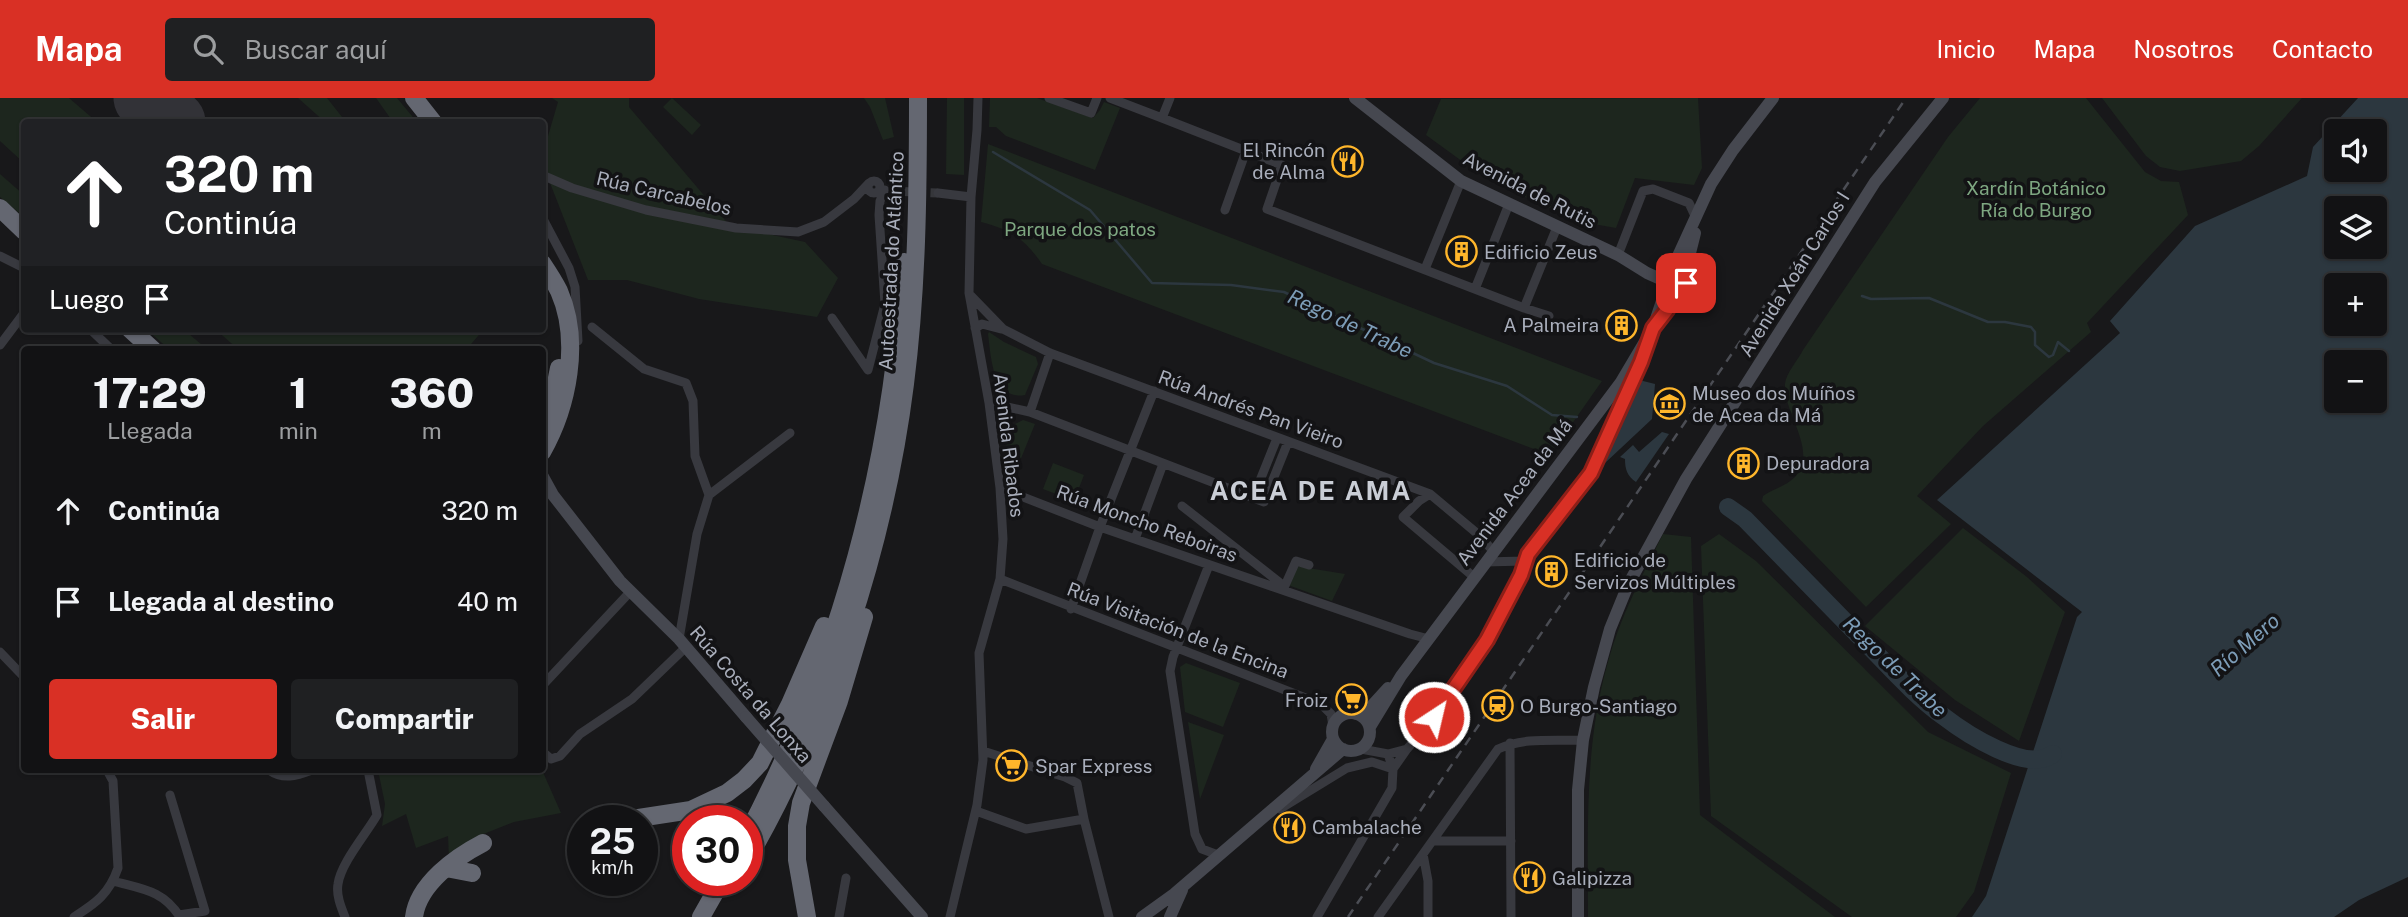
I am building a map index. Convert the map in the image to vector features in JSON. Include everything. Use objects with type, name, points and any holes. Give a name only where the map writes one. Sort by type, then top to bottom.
[{"type":"highway","points":[[414,98],[431,119]]},
{"type":"highway","name":"Autoestrada do Atlántico","points":[[761,805],[808,703],[842,608],[877,472],[897,352],[906,220],[906,98]]},
{"type":"highway","name":"Autoestrada do Atlántico","points":[[763,829],[796,764],[835,667],[864,578],[896,439],[914,298],[918,224],[918,98]]},
{"type":"highway","points":[[0,208],[21,228]]},
{"type":"highway","points":[[546,269],[560,293],[568,328],[569,354],[566,388],[558,419],[546,444]]},
{"type":"highway","points":[[546,269],[558,311],[561,346],[556,383],[546,406]]},
{"type":"highway","points":[[134,333],[149,346]]},
{"type":"highway","points":[[807,917],[797,860],[797,826],[801,803],[839,701],[865,615],[895,482],[896,439]]},
{"type":"highway","points":[[658,818],[713,801],[744,780],[760,763],[790,704],[842,582],[856,557]]},
{"type":"highway","points":[[414,917],[418,903],[460,870],[471,849],[483,843]]},
{"type":"highway","points":[[422,917],[428,899],[443,880],[460,870]]},
{"type":"highway","points":[[701,917],[713,896]]},
{"type":"highway","points":[[715,917],[727,896]]},
{"type":"main road","name":"Avenida de Rutis","points":[[1355,98],[1461,181],[1622,258],[1673,278]]},
{"type":"main road","points":[[1673,278],[1711,184],[1733,149],[1773,98]]},
{"type":"main road","name":"Avenida Xoán Carlos I","points":[[1578,917],[1578,790],[1583,740],[1610,629],[1628,585],[1686,479],[1875,182],[1943,98]]},
{"type":"main road","points":[[1673,278],[1702,205]]},
{"type":"main road","name":"Avenida Acea da Má","points":[[1401,676],[1621,382],[1653,328],[1673,278]]},
{"type":"main road","name":"Rúa Costa da Lonxa","points":[[548,492],[630,592],[683,643],[922,917]]},
{"type":"main road","points":[[1314,773],[1336,721],[1345,714],[1367,710],[1401,676]]},
{"type":"main road","points":[[1343,749],[1361,749],[1369,740],[1370,727],[1401,676]]},
{"type":"main road","points":[[1356,714],[1365,719],[1370,727]]},
{"type":"main road","points":[[1333,732],[1343,749]]},
{"type":"main road","points":[[1142,917],[1185,884],[1343,749]]},
{"type":"main road","points":[[1170,917],[1185,884]]},
{"type":"street","name":"Avenida Ribados","points":[[950,917],[976,810],[983,751],[979,653],[1000,579],[1003,539],[1000,488],[989,403],[969,293],[971,197],[978,98]]},
{"type":"street","points":[[1049,98],[1091,113],[1097,98]]},
{"type":"street","points":[[1110,98],[1282,165],[1267,209],[1549,317]]},
{"type":"street","points":[[1162,118],[1170,98]]},
{"type":"street","points":[[1225,210],[1246,151]]},
{"type":"street","name":"Rúa Carcabelos","points":[[546,177],[582,192],[646,211],[706,224],[798,232],[824,222],[855,199],[879,189],[885,304],[867,370],[832,318]]},
{"type":"street","points":[[1425,270],[1461,181]]},
{"type":"street","points":[[1622,258],[1643,191],[1653,189],[1689,203],[1696,218]]},
{"type":"street","points":[[938,193],[971,197]]},
{"type":"street","points":[[1475,289],[1508,204]]},
{"type":"street","points":[[546,225],[569,268],[575,287],[578,343],[569,354]]},
{"type":"street","points":[[1524,308],[1557,227]]},
{"type":"street","points":[[0,256],[21,266]]},
{"type":"street","name":"Rúa Andrés Pan Vieiro","points":[[969,293],[1003,329]]},
{"type":"street","points":[[0,345],[21,316]]},
{"type":"street","name":"Rúa Andrés Pan Vieiro","points":[[975,328],[982,324],[1003,329],[1051,353],[1430,494],[1479,535],[1494,552]]},
{"type":"street","points":[[592,327],[644,369],[686,383],[693,401],[695,456],[709,495]]},
{"type":"street","points":[[1393,769],[1434,717],[1487,640],[1521,575],[1524,561],[1591,473],[1641,362],[1653,328]]},
{"type":"street","points":[[94,333],[108,346]]},
{"type":"street","points":[[1030,412],[1051,353]]},
{"type":"street","points":[[1072,608],[1129,450],[1154,391]]},
{"type":"street","points":[[989,403],[1030,412],[1264,502],[1288,442]]},
{"type":"street","points":[[546,755],[551,759],[560,755],[580,734],[632,699],[683,643],[697,534],[709,495],[790,433]]},
{"type":"street","points":[[1253,498],[1277,438]]},
{"type":"street","points":[[1135,538],[1163,464]]},
{"type":"street","name":"Rúa Moncho Reboiras","points":[[1000,488],[1100,527],[1429,639]]},
{"type":"street","points":[[1430,494],[1402,517],[1474,577]]},
{"type":"street","name":"Rúa Moncho Reboiras","points":[[1182,506],[1279,582],[1283,590]]},
{"type":"street","points":[[1479,535],[1505,538]]},
{"type":"street","points":[[1283,590],[1296,561],[1309,565]]},
{"type":"street","points":[[1485,562],[1524,561]]},
{"type":"street","points":[[1209,565],[1170,671],[1195,834],[1202,849],[1218,855]]},
{"type":"street","name":"Rúa Visitación de la Encina","points":[[1000,579],[1321,704],[1331,715],[1333,732]]},
{"type":"street","points":[[546,682],[630,592]]},
{"type":"street","points":[[0,652],[21,674]]},
{"type":"street","points":[[1377,917],[1498,749],[1510,743],[1583,740]]},
{"type":"street","points":[[1510,743],[1511,917]]},
{"type":"street","points":[[1361,749],[1388,754],[1407,748]]},
{"type":"street","points":[[983,751],[1077,783],[1109,917]]},
{"type":"street","points":[[1317,917],[1392,788],[1393,769],[1388,754]]},
{"type":"street","points":[[1260,820],[1348,768],[1372,762],[1393,769]]},
{"type":"street","points":[[74,917],[100,900],[118,868],[113,781],[109,773]]},
{"type":"street","points":[[113,781],[117,773]]},
{"type":"street","points":[[271,773],[290,778],[304,773]]},
{"type":"street","points":[[345,917],[339,900],[338,884],[344,866],[377,815],[369,773]]},
{"type":"street","points":[[113,881],[151,891],[168,901],[179,916],[205,911],[170,795]]},
{"type":"street","points":[[976,810],[1026,828],[1084,819]]},
{"type":"street","points":[[1433,841],[1511,841]]},
{"type":"street","points":[[1423,854],[1428,881],[1428,917]]},
{"type":"street","points":[[839,917],[846,878]]},
{"type":"green space","points":[[0,98],[69,98],[94,119],[21,119],[21,160],[0,141]]},
{"type":"green space","points":[[298,98],[327,98],[344,119],[322,119]]},
{"type":"green space","points":[[376,98],[397,98],[414,119],[391,119]]},
{"type":"green space","points":[[552,98],[629,98],[629,107],[730,226],[805,242],[838,278],[817,317],[699,299],[627,280],[588,280],[546,173],[546,143],[558,102]]},
{"type":"green space","points":[[672,98],[701,125],[692,135],[663,107]]},
{"type":"green space","points":[[864,98],[885,98],[894,137],[883,140]]},
{"type":"green space","points":[[947,98],[964,98],[964,175],[946,174]]},
{"type":"green space","points":[[990,98],[1037,98],[1093,118],[1104,102],[1120,108],[1095,170],[1006,136],[996,127],[989,127]]},
{"type":"green space","points":[[1698,98],[1702,168],[1694,185],[1635,178],[1616,228],[1582,222],[1529,199],[1470,167],[1426,135],[1441,99]]},
{"type":"green space","name":"Xardín Botánico Ría do Burgo","points":[[1980,98],[2086,98],[2145,172],[2161,181],[2179,182],[2188,215],[2087,323],[2091,332],[1983,426],[1917,496],[1951,524],[1866,607],[1762,501],[1763,496],[1795,477],[1801,467],[1802,444],[1789,407],[1785,384],[1803,350],[1948,137]]},
{"type":"green space","points":[[2102,98],[2302,98],[2259,146],[2241,161],[2180,171],[2160,167],[2146,156]]},
{"type":"green space","name":"Parque dos patos","points":[[988,144],[1602,381],[1550,455],[1042,264],[1016,236],[981,222]]},
{"type":"green space","points":[[0,174],[21,192],[21,214],[0,197]]},
{"type":"green space","points":[[989,332],[1036,357],[1038,364],[1025,395],[1014,395],[1000,384],[992,365]]},
{"type":"green space","points":[[151,333],[188,333],[203,346],[165,346]]},
{"type":"green space","points":[[220,333],[481,333],[469,346],[234,346]]},
{"type":"green space","points":[[1023,420],[1035,424],[1013,478],[1010,477],[1005,435],[1013,425]]},
{"type":"green space","points":[[1053,463],[1084,475],[1074,501],[1043,489]]},
{"type":"green space","points":[[1963,528],[2027,577],[2065,612],[2019,741],[1955,700],[1865,626]]},
{"type":"green space","points":[[1663,534],[1691,537],[1700,815],[1835,917],[1588,917],[1589,788],[1600,693],[1619,629]]},
{"type":"green space","points":[[1719,534],[1756,561],[1928,732],[2011,773],[1974,892],[1956,917],[1852,917],[1711,816],[1701,546]]},
{"type":"green space","points":[[1296,566],[1345,574],[1332,601],[1288,585]]},
{"type":"green space","points":[[1186,663],[1240,683],[1223,727],[1185,712],[1180,667]]},
{"type":"green space","points":[[1188,722],[1224,735],[1200,799]]},
{"type":"green space","points":[[379,773],[543,773],[561,813],[514,822],[476,837],[449,859],[448,836],[416,848],[406,814],[382,826],[385,804]]},
{"type":"water","name":"Río Mero","points":[[2358,98],[2408,98],[2408,877],[2359,900],[2334,917],[1972,917],[1986,896],[2077,617],[2082,612],[1937,500],[2120,333],[2110,321],[2195,226],[2307,176],[2313,147],[2324,135],[2324,182],[2387,182],[2387,119],[2339,119]]},
{"type":"water","points":[[1639,380],[1655,384],[1652,419],[1605,463]]},
{"type":"water","points":[[1662,432],[1669,434],[1636,482],[1627,472],[1625,459],[1620,457],[1633,445],[1639,452]]},
{"type":"waterway","name":"Rego de Trabe","points":[[993,152],[1090,210],[1152,283],[1231,285],[1284,292],[1434,363],[1507,386],[1552,415],[1577,417]]},
{"type":"waterway","points":[[1862,296],[1871,299],[1929,298],[1988,322],[2031,327],[2035,332],[2035,345],[2049,357],[2053,355],[2058,342],[2069,351]]},
{"type":"waterway","name":"Rego de Trabe","points":[[1728,507],[1745,519],[1902,681],[1943,716],[1981,741],[2013,755],[2042,759],[2053,754]]},
{"type":"runway","points":[[145,98],[170,119]]},
{"type":"tunnel","points":[[890,191],[938,193]]},
{"type":"railway","points":[[1348,917],[1906,98]]},
{"type":"place","name":"El Rincón de Alma","points":[[1348,161]]},
{"type":"place","name":"Edificio Zeus","points":[[1461,252]]},
{"type":"place","name":"A Palmeira","points":[[1622,325]]},
{"type":"place","name":"Museo dos Muíños de Acea da Má","points":[[1669,404]]},
{"type":"place","name":"Depuradora","points":[[1743,463]]},
{"type":"place","name":"Edificio de Servizos Múltiples","points":[[1551,571]]},
{"type":"place","name":"Froiz","points":[[1351,700]]},
{"type":"place","name":"O Burgo-Santiago","points":[[1497,706]]},
{"type":"place","name":"Spar Express","points":[[1012,766]]},
{"type":"place","name":"Cambalache","points":[[1289,827]]},
{"type":"place","name":"Galipizza","points":[[1529,878]]},
{"type":"district","name":"ACEA DE AMA","points":[[1311,491]]},
{"type":"route","points":[[1434,717],[1487,640],[1521,575],[1528,554],[1591,473],[1641,362],[1653,328],[1678,289],[1686,283]]}]
